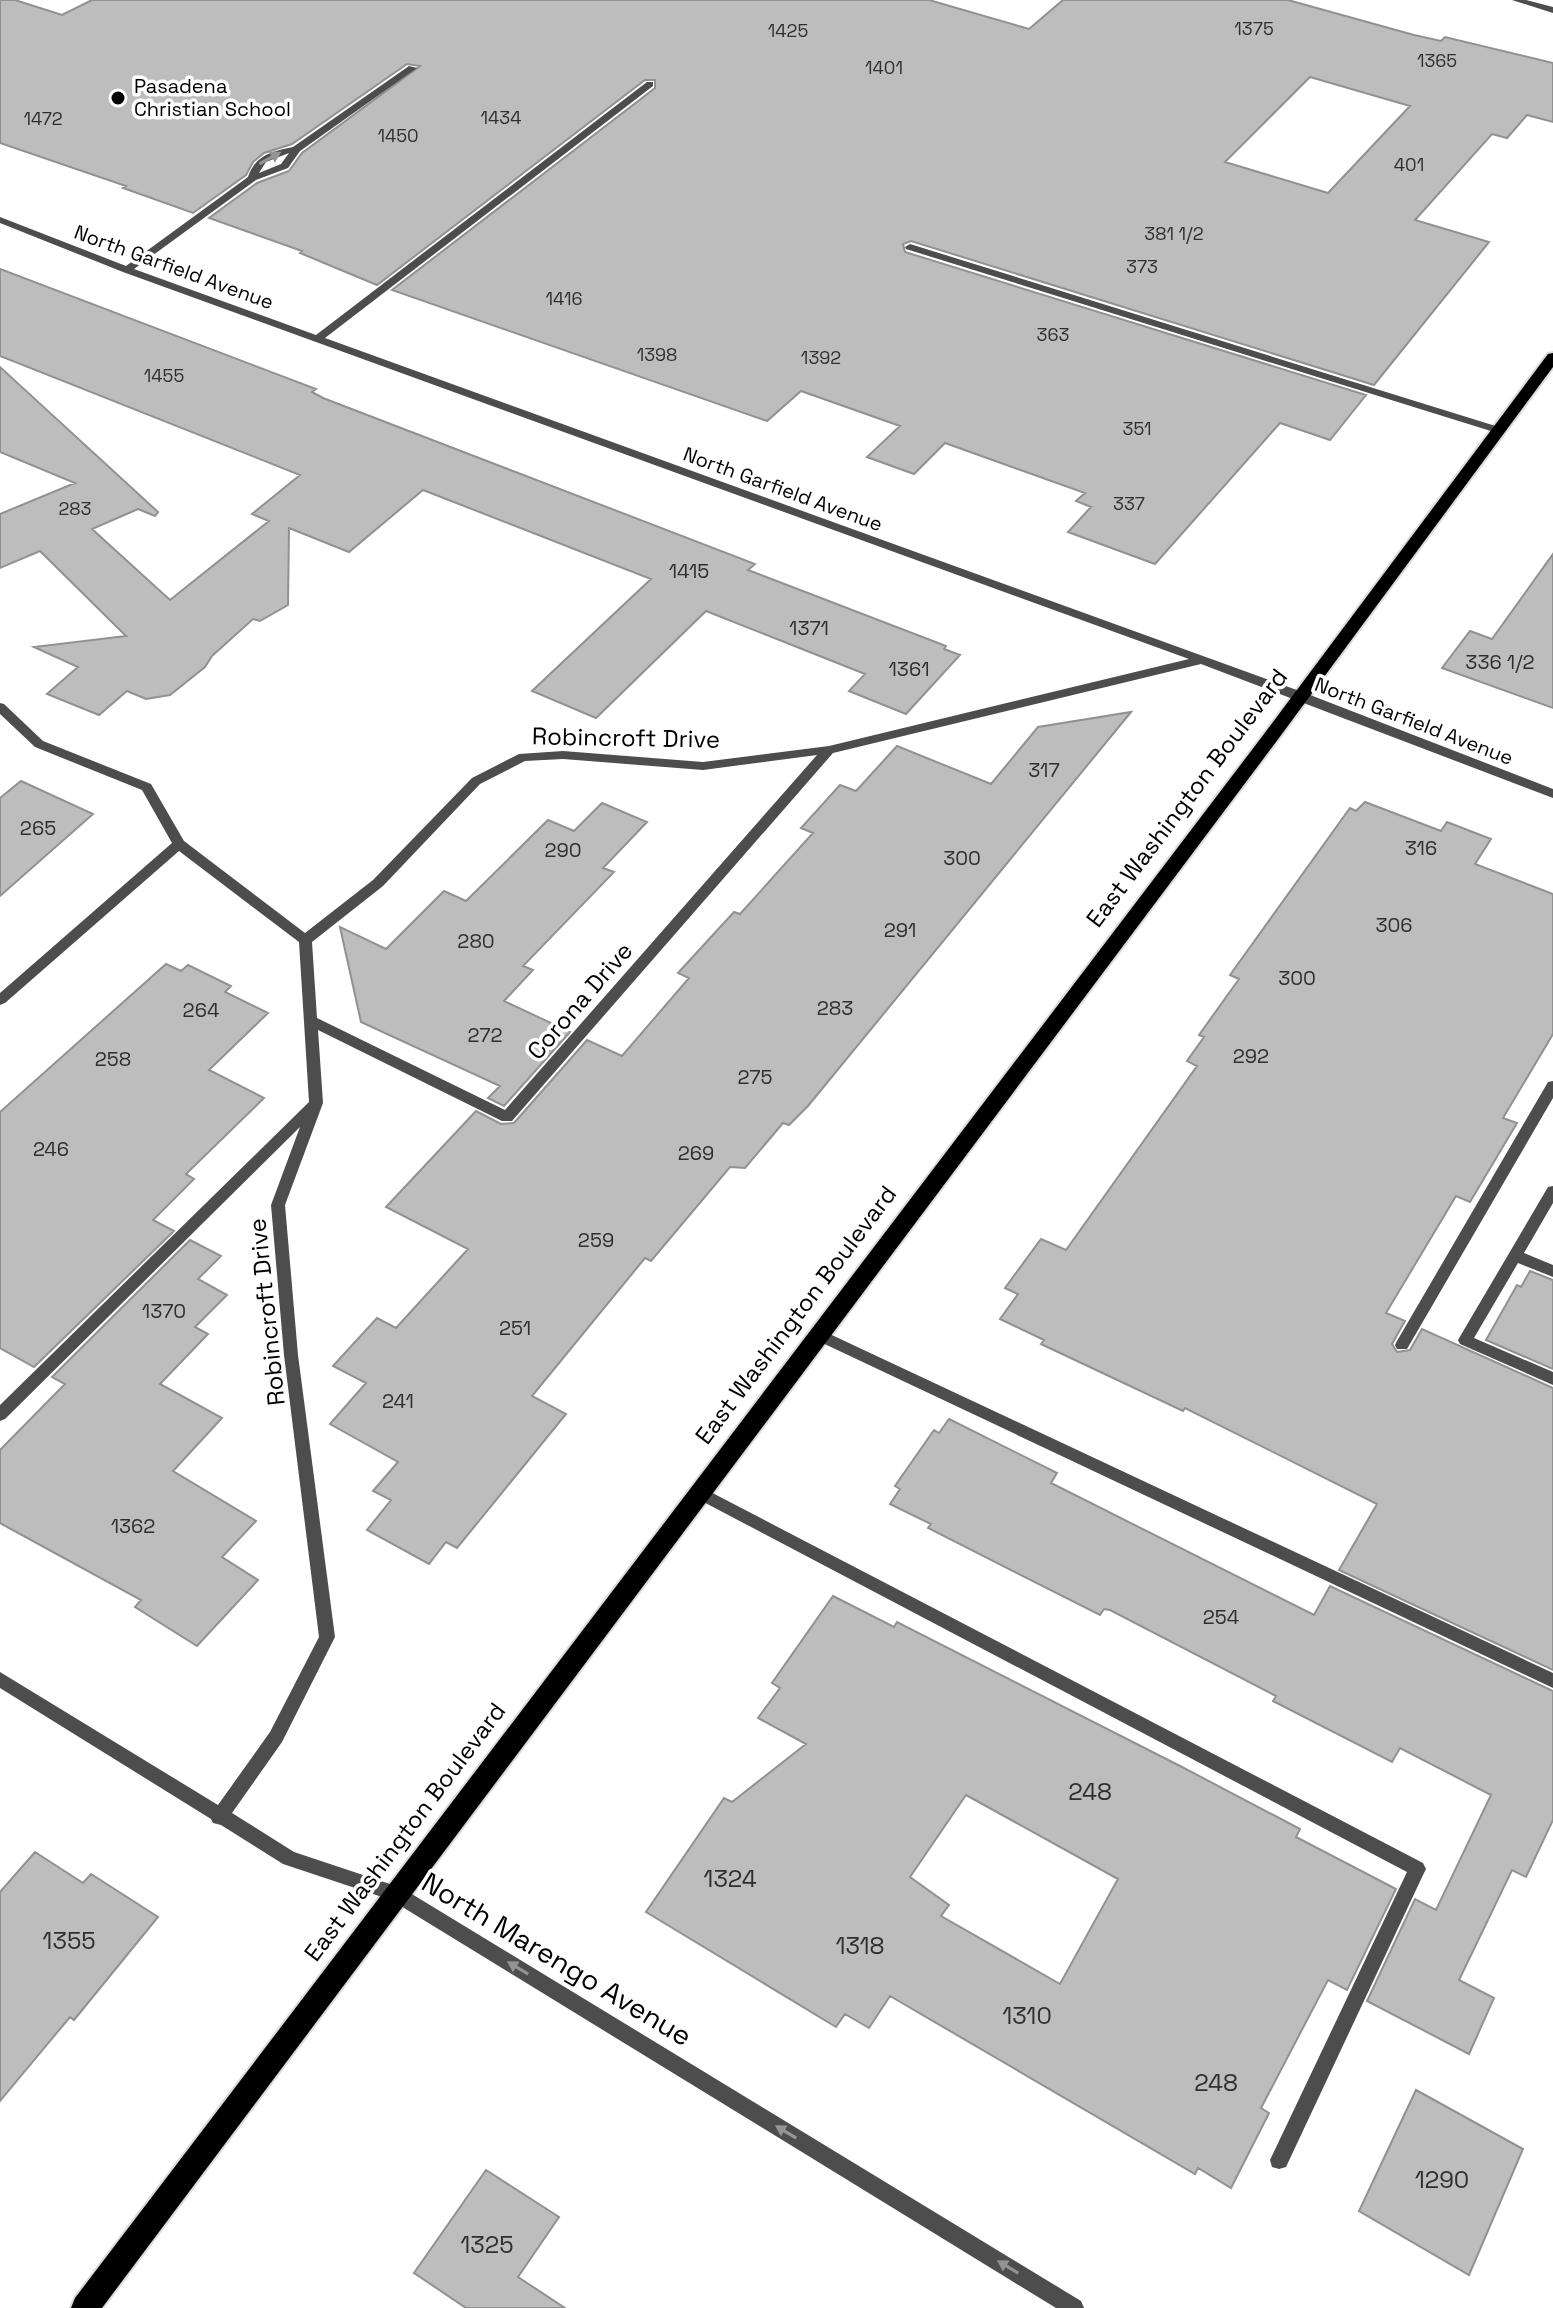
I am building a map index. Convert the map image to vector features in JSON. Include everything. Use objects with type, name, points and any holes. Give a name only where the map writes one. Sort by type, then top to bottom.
[{"type":"main road","name":"East Washington Boulevard","points":[[85,2308],[1301,696],[1553,357]]},
{"type":"street","points":[[1516,0],[1553,10]]},
{"type":"street","points":[[253,178],[258,164],[274,154],[296,149],[412,68]]},
{"type":"street","points":[[317,339],[650,84]]},
{"type":"street","points":[[127,270],[253,178],[277,172],[293,159],[296,149]]},
{"type":"street","name":"North Garfield Avenue","points":[[2,223],[1301,696],[1553,794]]},
{"type":"street","points":[[910,247],[1498,430]]},
{"type":"street","name":"Robincroft Drive","points":[[219,1818],[276,1737],[327,1637],[291,1355],[278,1205],[316,1103],[305,940],[378,883],[476,781],[523,757],[563,755],[703,766],[829,750],[1202,660]]},
{"type":"street","points":[[0,707],[39,744],[147,787],[179,844],[305,940]]},
{"type":"street","name":"Corona Drive","points":[[311,1021],[507,1117],[829,750]]},
{"type":"street","points":[[0,1000],[179,844]]},
{"type":"street","points":[[1402,1345],[1553,1086]]},
{"type":"street","points":[[0,1415],[316,1103]]},
{"type":"street","points":[[1553,1191],[1465,1340],[1553,1379]]},
{"type":"street","points":[[1514,1255],[1553,1271]]},
{"type":"street","points":[[819,1335],[1553,1681]]},
{"type":"street","points":[[699,1492],[1417,1869],[1279,2160]]},
{"type":"street","name":"North Marengo Avenue","points":[[0,1679],[219,1818],[289,1858],[396,1894],[1074,2308]]},
{"type":"building","points":[[0,0],[15,0],[62,15],[92,0],[929,0],[1029,29],[1063,0],[1288,0],[1414,35],[1441,41],[1445,37],[1553,63],[1553,122],[1527,115],[1507,138],[1492,134],[1415,220],[1489,242],[1374,385],[911,241],[903,244],[905,252],[1366,395],[1330,440],[1280,423],[1155,564],[1068,532],[1091,507],[1076,501],[1085,493],[945,443],[914,474],[867,457],[900,426],[801,391],[767,421],[392,290],[655,88],[655,80],[645,80],[377,285],[300,253],[302,251],[209,218],[257,183],[289,171],[302,153],[420,66],[407,64],[292,144],[264,153],[253,162],[246,175],[193,213],[123,188],[126,186],[0,143]],"holes":[[[1310,77],[1410,106],[1328,193],[1225,162]]]},
{"type":"building","points":[[0,269],[316,389],[312,392],[323,398],[755,564],[748,570],[946,646],[944,649],[960,655],[906,714],[849,691],[865,674],[706,611],[596,718],[532,691],[651,579],[423,490],[349,552],[289,528],[288,605],[260,621],[253,619],[212,656],[205,667],[170,695],[146,699],[127,691],[99,715],[47,694],[78,667],[34,647],[126,636],[40,551],[0,568],[0,514],[75,483],[0,452],[0,367],[158,512],[155,516],[138,509],[92,529],[170,600],[269,521],[252,514],[300,475],[0,356]]},
{"type":"building","points":[[1553,554],[1553,708],[1442,668],[1470,631],[1492,639]]},
{"type":"building","points":[[1131,712],[808,1106],[789,1125],[783,1123],[745,1168],[730,1167],[651,1261],[645,1258],[532,1396],[566,1414],[457,1548],[446,1542],[429,1564],[367,1530],[391,1500],[373,1491],[398,1462],[330,1424],[366,1383],[333,1366],[377,1318],[396,1328],[468,1249],[386,1207],[476,1111],[501,1124],[514,1123],[587,1040],[622,1056],[689,978],[678,973],[734,912],[740,914],[813,833],[801,828],[840,785],[856,791],[897,746],[991,784],[1038,727]]},
{"type":"building","points":[[21,781],[93,814],[0,896],[0,798]]},
{"type":"building","points":[[1365,802],[1441,831],[1447,822],[1491,839],[1475,864],[1553,894],[1553,1034],[1503,1118],[1517,1123],[1470,1202],[1456,1196],[1386,1313],[1405,1321],[1392,1344],[1397,1352],[1410,1350],[1422,1329],[1553,1388],[1553,1670],[1339,1570],[1377,1504],[1185,1408],[1183,1411],[1041,1344],[1044,1340],[1000,1319],[1018,1294],[1005,1288],[1041,1239],[1066,1250],[1197,1066],[1187,1061],[1204,1037],[1199,1035],[1239,979],[1230,975],[1350,808],[1356,811]]},
{"type":"building","points":[[602,803],[647,822],[603,868],[614,872],[523,966],[533,970],[504,1001],[570,1032],[504,1106],[488,1098],[500,1086],[361,1022],[340,927],[386,949],[444,891],[466,901],[548,820],[574,831]]},
{"type":"building","points":[[166,964],[181,971],[188,965],[231,986],[225,992],[268,1013],[209,1070],[264,1098],[186,1174],[194,1179],[153,1220],[174,1231],[34,1367],[0,1348],[0,1112]]},
{"type":"building","points":[[190,1240],[221,1256],[198,1279],[227,1295],[195,1327],[208,1334],[160,1384],[222,1418],[173,1471],[256,1521],[222,1557],[258,1580],[197,1646],[135,1607],[141,1600],[0,1523],[0,1450],[65,1384],[52,1377]]},
{"type":"building","points":[[1530,1271],[1553,1280],[1553,1369],[1486,1340],[1517,1285],[1521,1287]]},
{"type":"building","points":[[949,1419],[1057,1473],[1051,1483],[1314,1615],[1330,1586],[1553,1691],[1553,1820],[1526,1877],[1512,1870],[1459,1980],[1494,1998],[1469,2054],[1367,2001],[1415,1899],[1436,1910],[1491,1795],[1400,1748],[1392,1762],[1273,1701],[1276,1696],[1110,1610],[1104,1609],[1100,1615],[928,1528],[931,1524],[890,1504],[900,1489],[895,1486],[934,1430],[939,1433]]},
{"type":"building","points":[[833,1596],[894,1627],[897,1622],[1182,1767],[1300,1829],[1296,1837],[1396,1889],[1347,1990],[1328,1980],[1261,2108],[1269,2113],[1231,2188],[1198,2168],[1195,2174],[890,1996],[869,2028],[845,2014],[836,2027],[646,1912],[724,1798],[732,1802],[806,1744],[758,1718],[780,1688],[772,1683]],"holes":[[[966,1795],[1118,1879],[1060,1984],[941,1916],[949,1905],[910,1877]]]},
{"type":"building","points":[[35,1852],[83,1883],[91,1874],[158,1917],[74,2020],[70,2017],[0,2101],[0,1892]]},
{"type":"building","points":[[1416,2090],[1523,2149],[1469,2275],[1359,2211]]},
{"type":"building","points":[[486,2170],[559,2217],[518,2277],[565,2308],[466,2308],[414,2273]]},
{"type":"place","name":"Pasadena Christian School","points":[[118,98]]}]
